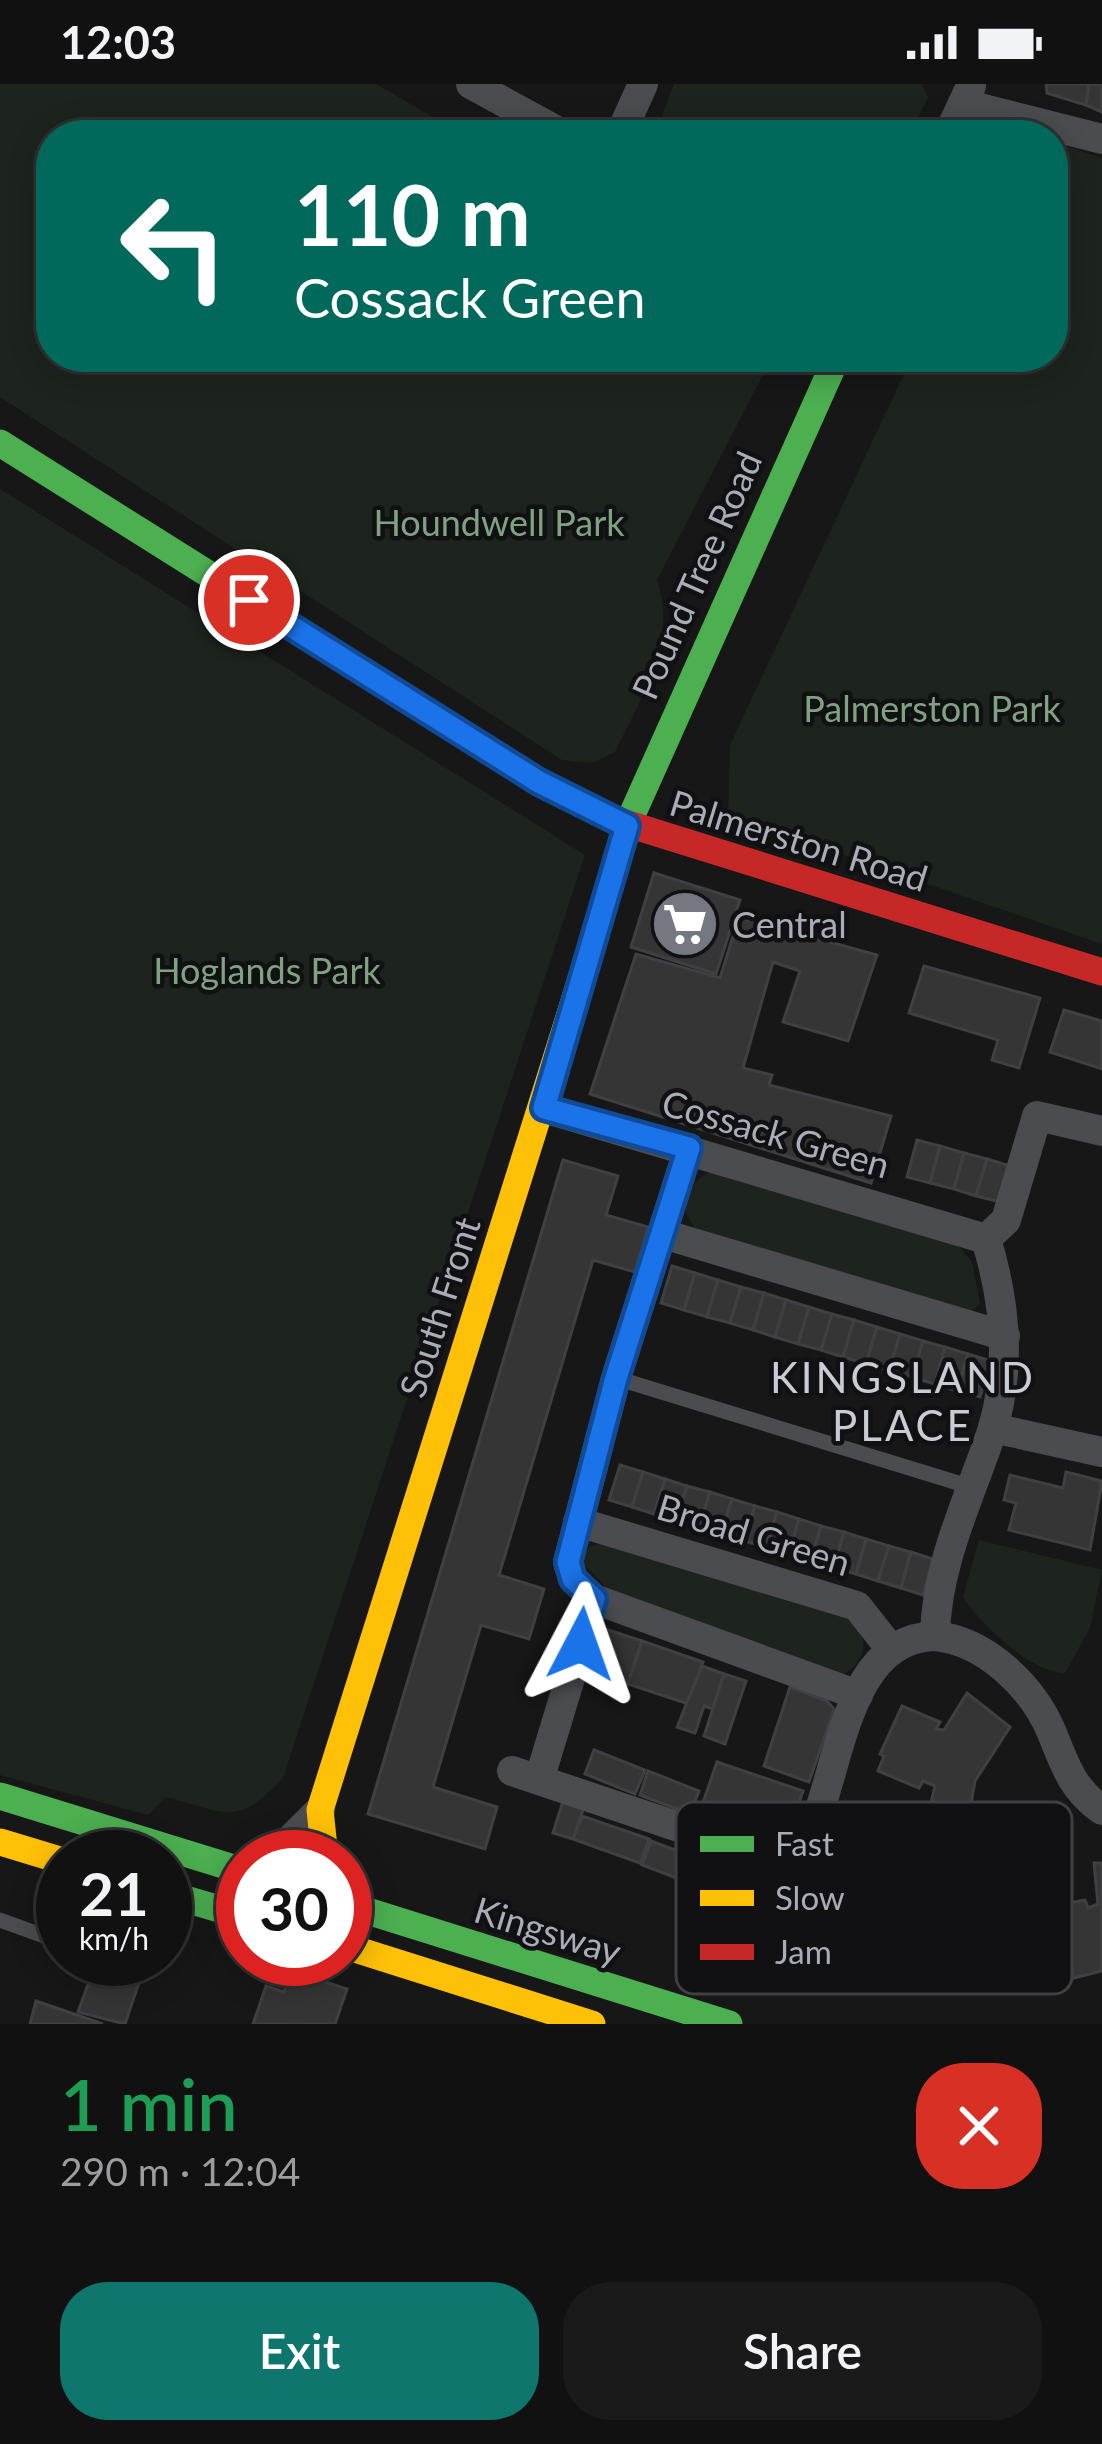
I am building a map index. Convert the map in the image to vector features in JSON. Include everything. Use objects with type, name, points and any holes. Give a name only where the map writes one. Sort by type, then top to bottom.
[{"type":"street","points":[[471,84],[537,120]]},
{"type":"street","points":[[627,120],[643,84]]},
{"type":"street","points":[[968,94],[1045,120]]},
{"type":"street","points":[[1068,128],[1102,139]]},
{"type":"street","name":"Pound Tree Road","points":[[627,826],[830,372]]},
{"type":"street","name":"Palmerston Road","points":[[0,443],[539,782],[627,826],[1102,972]]},
{"type":"street","name":"South Front","points":[[322,1830],[320,1810],[544,1108],[627,826]]},
{"type":"street","name":"Cossack Green","points":[[544,1108],[986,1239]]},
{"type":"street","points":[[935,1636],[968,1486],[993,1428],[1005,1336],[1002,1292],[986,1239],[1006,1220],[1037,1116],[1102,1131]]},
{"type":"street","points":[[689,1148],[616,1378],[568,1562],[573,1579],[594,1599],[858,1695]]},
{"type":"street","points":[[663,1234],[1005,1336]]},
{"type":"street","points":[[993,1428],[1102,1452]]},
{"type":"street","name":"Broad Green","points":[[578,1522],[857,1606],[890,1648]]},
{"type":"street","points":[[594,1599],[526,1774],[676,1825]]},
{"type":"street","points":[[819,1802],[858,1695],[890,1648],[935,1636],[976,1648],[1019,1683],[1045,1718],[1071,1780],[1102,1810]]},
{"type":"street","points":[[0,1796],[216,1862]]},
{"type":"street","name":"South Front","points":[[300,1830],[320,1810]]},
{"type":"street","points":[[0,1842],[36,1853]]},
{"type":"street","name":"Kingsway","points":[[372,1912],[729,2024]]},
{"type":"street","points":[[372,1955],[592,2024]]},
{"type":"lane","points":[[616,1378],[968,1486]]},
{"type":"lane","points":[[0,1920],[36,1933]]},
{"type":"green space","name":"Houndwell Park","points":[[0,84],[376,84],[438,120],[36,120],[36,372],[764,372],[657,580],[663,624],[645,690],[615,752],[593,763],[562,760],[0,397]]},
{"type":"green space","points":[[674,84],[922,84],[928,98],[917,120],[661,120]]},
{"type":"green space","name":"Palmerston Park","points":[[1068,147],[1102,158],[1102,944],[728,815],[730,745],[905,372],[1068,372]]},
{"type":"green space","name":"Hoglands Park","points":[[0,489],[585,855],[283,1778],[253,1804],[230,1812],[166,1797],[148,1815],[0,1775]]},
{"type":"green space","points":[[718,1171],[955,1241],[972,1262],[980,1303],[970,1313],[697,1232],[685,1212],[689,1197],[698,1179]]},
{"type":"green space","points":[[979,1540],[1102,1570],[1090,1628],[1065,1673],[1023,1657],[963,1597]]},
{"type":"green space","points":[[603,1543],[840,1614],[861,1635],[860,1659],[844,1674],[829,1673],[608,1590],[581,1561],[589,1547]]},
{"type":"building","points":[[1046,84],[1089,84],[1086,105],[1047,93]]},
{"type":"building","points":[[1089,84],[1102,84],[1102,112],[1086,105]]},
{"type":"building","name":"Central","points":[[654,873],[740,900],[716,974],[631,947]]},
{"type":"building","points":[[739,917],[877,955],[848,1041],[783,1022],[800,971],[773,962],[743,1068],[772,1075],[769,1085],[891,1116],[871,1183],[590,1094],[636,954],[720,978]]},
{"type":"building","points":[[924,966],[1040,998],[1019,1068],[992,1060],[998,1040],[909,1013]]},
{"type":"building","points":[[1064,1010],[1102,1021],[1102,1069],[1050,1052]]},
{"type":"building","points":[[917,1140],[940,1146],[930,1183],[907,1177]]},
{"type":"building","points":[[940,1146],[964,1153],[954,1189],[930,1183]]},
{"type":"building","points":[[964,1153],[987,1159],[976,1196],[954,1189]]},
{"type":"building","points":[[987,1159],[1010,1166],[1000,1202],[976,1196]]},
{"type":"building","points":[[563,1160],[618,1176],[606,1215],[648,1227],[635,1272],[593,1260],[499,1575],[544,1589],[529,1639],[481,1625],[433,1787],[497,1807],[485,1849],[368,1814]]},
{"type":"building","points":[[672,1266],[695,1273],[684,1310],[661,1303]]},
{"type":"building","points":[[695,1273],[718,1280],[707,1317],[684,1310]]},
{"type":"building","points":[[718,1280],[741,1287],[730,1323],[707,1317]]},
{"type":"building","points":[[741,1287],[764,1293],[753,1330],[730,1323]]},
{"type":"building","points":[[764,1293],[786,1300],[775,1337],[753,1330]]},
{"type":"building","points":[[786,1300],[809,1307],[798,1344],[775,1337]]},
{"type":"building","points":[[809,1307],[832,1314],[821,1350],[798,1344]]},
{"type":"building","points":[[832,1314],[854,1320],[843,1357],[821,1350]]},
{"type":"building","points":[[854,1320],[877,1327],[866,1364],[843,1357]]},
{"type":"building","points":[[877,1327],[900,1334],[889,1371],[866,1364]]},
{"type":"building","points":[[900,1334],[923,1341],[912,1377],[889,1371]]},
{"type":"building","points":[[923,1341],[945,1347],[935,1384],[912,1377]]},
{"type":"building","points":[[945,1347],[968,1354],[957,1391],[935,1384]]},
{"type":"building","points":[[968,1354],[991,1361],[980,1397],[957,1391]]},
{"type":"building","points":[[620,1465],[643,1472],[632,1507],[609,1500]]},
{"type":"building","points":[[643,1472],[665,1479],[654,1514],[632,1507]]},
{"type":"building","points":[[1066,1472],[1102,1481],[1090,1550],[1009,1530],[1016,1503],[1004,1500],[1010,1475],[1063,1488]]},
{"type":"building","points":[[665,1479],[687,1486],[677,1520],[654,1514]]},
{"type":"building","points":[[687,1486],[710,1492],[699,1527],[677,1520]]},
{"type":"building","points":[[710,1492],[732,1499],[721,1534],[699,1527]]},
{"type":"building","points":[[732,1499],[755,1506],[744,1541],[721,1534]]},
{"type":"building","points":[[755,1506],[777,1512],[766,1547],[744,1541]]},
{"type":"building","points":[[777,1512],[799,1519],[789,1554],[766,1547]]},
{"type":"building","points":[[799,1519],[821,1526],[811,1561],[789,1554]]},
{"type":"building","points":[[821,1526],[844,1532],[834,1567],[811,1561]]},
{"type":"building","points":[[844,1532],[866,1539],[856,1574],[834,1567]]},
{"type":"building","points":[[866,1539],[889,1546],[878,1581],[856,1574]]},
{"type":"building","points":[[889,1546],[911,1552],[901,1588],[878,1581]]},
{"type":"building","points":[[911,1552],[933,1559],[923,1595],[901,1588]]},
{"type":"building","points":[[605,1629],[642,1641],[628,1684],[591,1672]]},
{"type":"building","points":[[642,1641],[703,1662],[689,1704],[628,1684]]},
{"type":"building","points":[[702,1666],[724,1674],[713,1709],[704,1706],[695,1733],[677,1727]]},
{"type":"building","points":[[724,1674],[746,1681],[725,1744],[704,1736]]},
{"type":"building","points":[[790,1687],[827,1701],[834,1709],[809,1782],[764,1766]]},
{"type":"building","points":[[967,1693],[1010,1727],[975,1781],[971,1802],[931,1802],[935,1786],[923,1781],[919,1788],[878,1771],[884,1756],[880,1754],[902,1706],[940,1722],[936,1729],[944,1730]]},
{"type":"building","points":[[594,1750],[645,1770],[635,1794],[585,1774]]},
{"type":"building","points":[[717,1762],[803,1791],[799,1802],[703,1802]]},
{"type":"building","points":[[648,1771],[699,1791],[695,1802],[676,1802],[676,1809],[640,1795]]},
{"type":"building","points":[[563,1801],[584,1807],[573,1839],[553,1833]]},
{"type":"building","points":[[582,1816],[649,1839],[640,1863],[573,1839]]},
{"type":"building","points":[[651,1841],[676,1850],[676,1878],[642,1865]]},
{"type":"building","points":[[1094,1863],[1102,1863],[1102,1971],[1072,1978],[1072,1903],[1085,1900],[1088,1908],[1098,1904]]},
{"type":"building","points":[[87,1986],[138,1986],[125,2024],[78,2012]]},
{"type":"building","points":[[266,1986],[284,1992],[286,1986],[347,1989],[335,2024],[253,2024]]},
{"type":"building","points":[[36,2001],[103,2024],[30,2024]]},
{"type":"traffic: fast","points":[[588,957],[627,826],[830,372]]},
{"type":"traffic: fast","points":[[0,443],[539,782],[612,819]]},
{"type":"traffic: fast","points":[[0,1796],[216,1863]]},
{"type":"traffic: fast","points":[[192,1901],[216,1908]]},
{"type":"traffic: fast","points":[[372,1912],[729,2024]]},
{"type":"traffic: slow","points":[[322,1830],[320,1810],[588,957]]},
{"type":"traffic: slow","points":[[0,1842],[36,1853]]},
{"type":"traffic: slow","points":[[372,1955],[592,2024]]},
{"type":"traffic: jam","points":[[612,819],[1102,972]]},
{"type":"place","name":"Central","points":[[685,924]]},
{"type":"district","name":"KINGSLAND PLACE","points":[[903,1401]]},
{"type":"route","points":[[249,600],[539,782],[627,826],[544,1108],[689,1148],[616,1378],[568,1562],[573,1579],[594,1599],[581,1644]]}]
